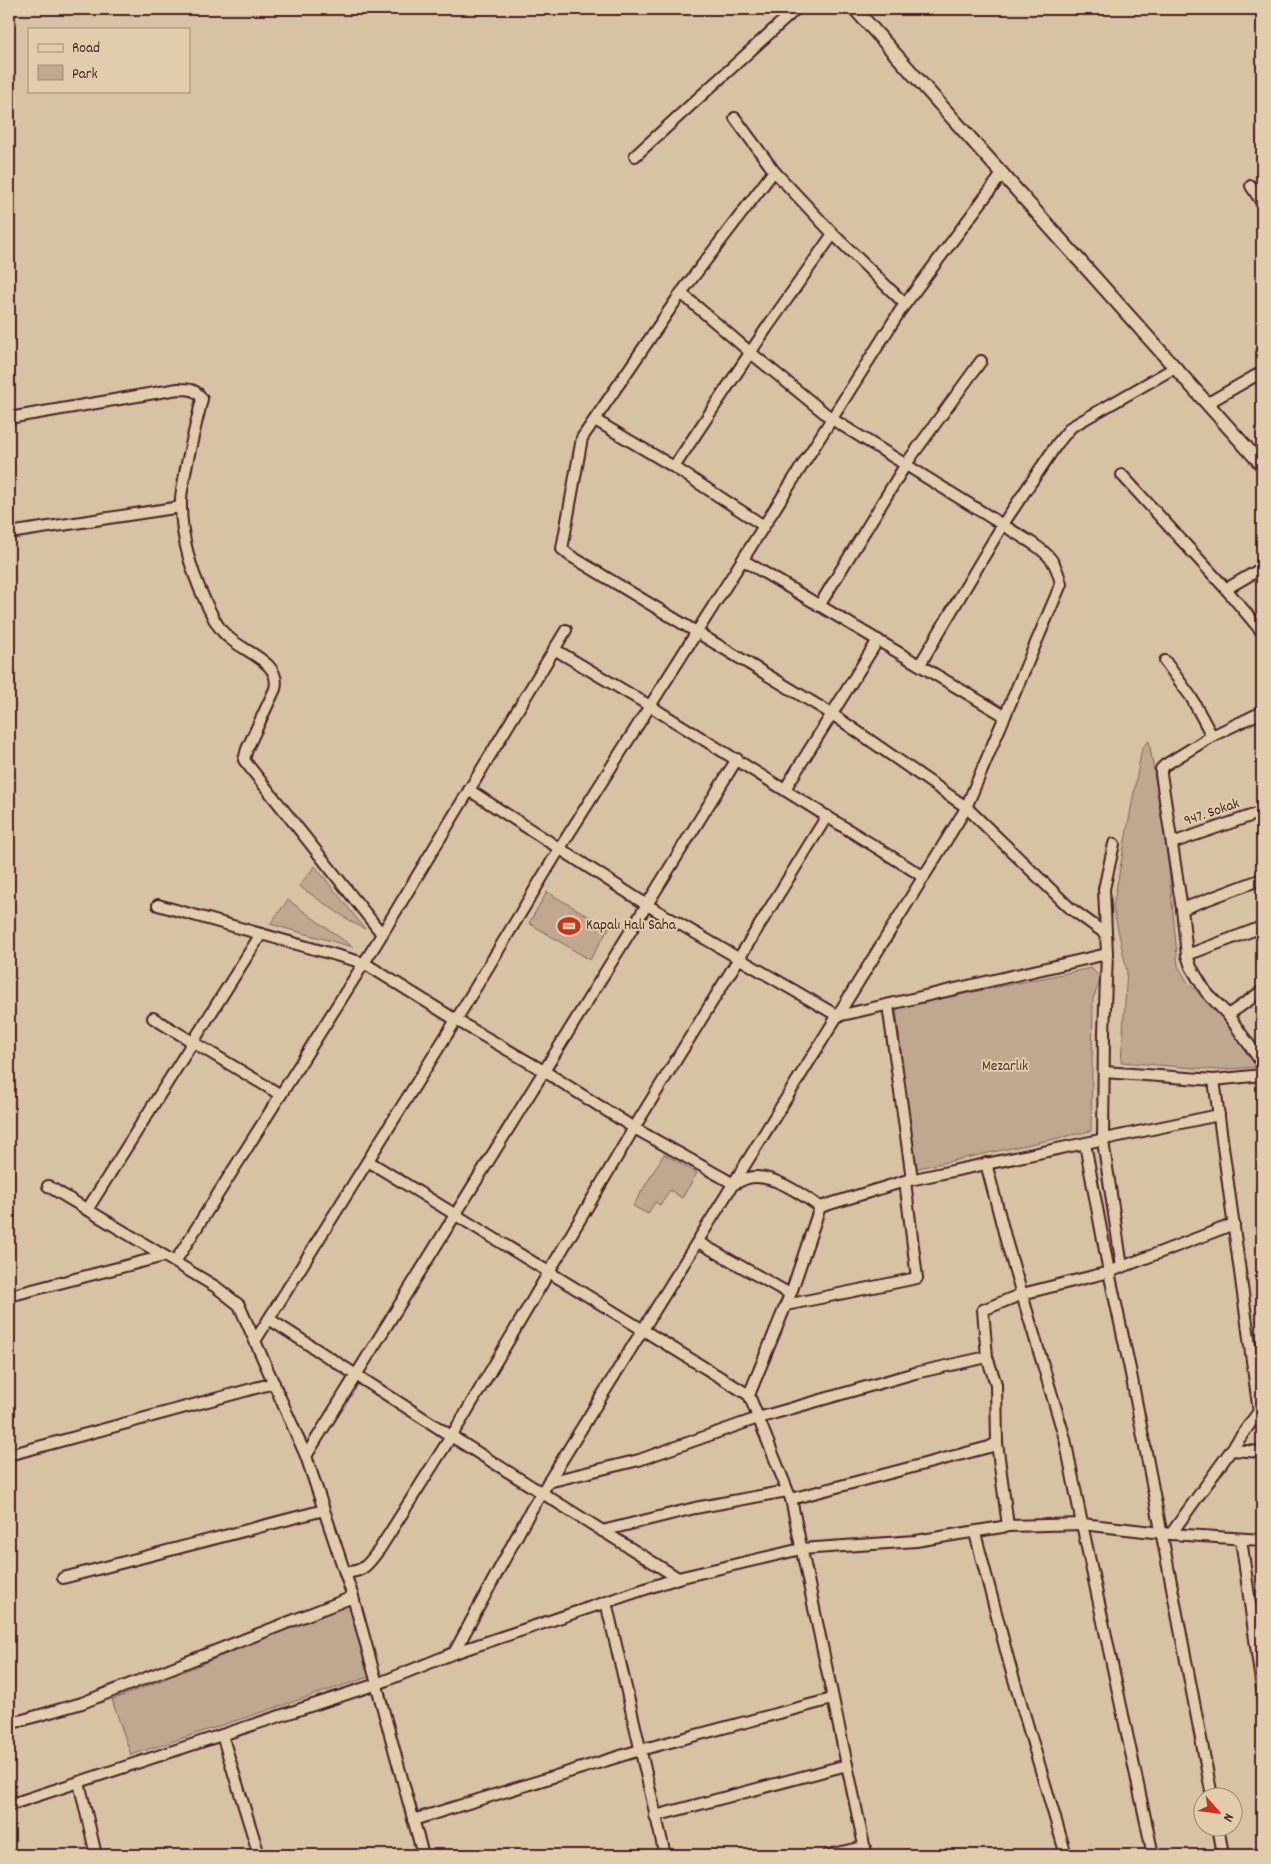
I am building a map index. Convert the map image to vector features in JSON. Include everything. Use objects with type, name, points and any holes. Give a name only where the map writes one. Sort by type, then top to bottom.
[{"type":"street","points":[[635,156],[796,9]]},
{"type":"street","points":[[855,9],[1208,403],[1260,458]]},
{"type":"street","points":[[735,118],[774,172],[833,234],[905,304]]},
{"type":"street","points":[[774,172],[681,293],[582,438],[562,549],[832,714],[966,807],[1070,908],[1106,934]]},
{"type":"street","points":[[255,1341],[456,1020],[560,848],[905,304],[1002,173]]},
{"type":"street","points":[[1252,186],[1262,203]]},
{"type":"street","points":[[674,467],[833,234]]},
{"type":"street","points":[[454,1653],[548,1482],[966,807],[1061,584],[1058,570],[1048,554],[1003,524],[832,419],[681,293]]},
{"type":"street","points":[[820,606],[906,464],[982,361]]},
{"type":"street","points":[[922,661],[1003,524],[1056,444],[1072,427],[1176,367]]},
{"type":"street","points":[[1208,403],[1262,372]]},
{"type":"street","points":[[9,418],[178,389],[192,390],[198,393],[202,399],[180,499],[185,546],[204,600],[218,626],[228,638],[258,657],[274,672],[277,681],[244,760],[382,934]]},
{"type":"street","points":[[595,420],[674,467],[764,526]]},
{"type":"street","points":[[1122,475],[1262,632]]},
{"type":"street","points":[[9,533],[181,508]]},
{"type":"street","points":[[743,560],[1005,716]]},
{"type":"street","points":[[1226,590],[1262,568]]},
{"type":"street","points":[[175,1262],[382,934],[566,630]]},
{"type":"street","points":[[785,789],[878,640]]},
{"type":"street","points":[[554,649],[785,789],[924,877]]},
{"type":"street","points":[[1165,661],[1191,697],[1212,736]]},
{"type":"street","points":[[1262,712],[1212,736],[1162,768],[1160,774],[1182,910],[1187,955],[1206,992],[1228,1015],[1262,1063]]},
{"type":"street","points":[[306,1456],[737,760]]},
{"type":"street","points":[[470,790],[647,905],[838,1016],[1107,954]]},
{"type":"street","name":"947. Sokak","points":[[1172,843],[1262,812]]},
{"type":"street","points":[[345,1573],[358,1572],[365,1567],[379,1550],[451,1436],[634,1128],[826,816]]},
{"type":"street","points":[[1114,844],[1104,889],[1107,954],[1103,1141],[1122,1267]]},
{"type":"street","points":[[1182,910],[1262,879]]},
{"type":"street","points":[[158,905],[364,963],[456,1020],[544,1071],[634,1128],[734,1184]]},
{"type":"street","points":[[1187,955],[1262,927]]},
{"type":"street","points":[[87,1210],[261,934]]},
{"type":"street","points":[[1228,1015],[1262,991]]},
{"type":"street","points":[[786,1305],[917,1278],[888,1005]]},
{"type":"street","points":[[154,1018],[281,1095]]},
{"type":"street","points":[[1104,1072],[1214,1080],[1262,1075]]},
{"type":"street","points":[[1166,1533],[1261,1409],[1214,1080]]},
{"type":"street","points":[[820,1207],[908,1180],[1103,1141],[1219,1115]]},
{"type":"street","points":[[1085,1144],[1109,1272],[1166,1533],[1210,1786]]},
{"type":"street","points":[[368,1160],[749,1395],[789,1495],[866,1851],[828,1855]]},
{"type":"street","points":[[986,1163],[1065,1439],[1153,1855]]},
{"type":"street","points":[[734,1184],[750,1177],[763,1178],[794,1189],[820,1207]]},
{"type":"street","points":[[48,1186],[216,1287],[239,1305],[306,1456],[353,1598],[378,1684],[380,1698],[423,1855]]},
{"type":"street","points":[[749,1395],[786,1305],[820,1207]]},
{"type":"street","points":[[1008,1526],[997,1444],[996,1384],[987,1357],[982,1310],[1022,1294],[1109,1272],[1234,1224]]},
{"type":"street","points":[[698,1242],[790,1294]]},
{"type":"street","points":[[9,1296],[164,1256]]},
{"type":"street","points":[[269,1319],[678,1578]]},
{"type":"street","points":[[548,1482],[665,1452],[758,1418],[915,1373],[987,1357]]},
{"type":"street","points":[[9,1455],[274,1383]]},
{"type":"street","points":[[602,1531],[695,1508],[789,1495],[997,1444]]},
{"type":"street","points":[[1231,1450],[1262,1452]]},
{"type":"street","points":[[63,1578],[324,1510]]},
{"type":"street","points":[[9,1805],[378,1684],[454,1653],[678,1578],[801,1549],[916,1541],[975,1533],[1008,1526],[1082,1524],[1166,1533],[1262,1540]]},
{"type":"street","points":[[975,1533],[1010,1666],[1066,1855]]},
{"type":"street","points":[[1241,1539],[1262,1689]]},
{"type":"street","points":[[9,1724],[82,1703],[353,1598]]},
{"type":"street","points":[[606,1602],[665,1855]]},
{"type":"street","points":[[413,1820],[640,1750],[832,1699]]},
{"type":"street","points":[[222,1735],[259,1855]]},
{"type":"street","points":[[655,1816],[847,1765]]},
{"type":"street","points":[[79,1782],[96,1855]]},
{"type":"street","points":[[1220,1836],[1224,1855]]},
{"type":"green space","points":[[1149,741],[1167,849],[1178,966],[1188,983],[1227,1019],[1256,1067],[1218,1070],[1121,1062],[1127,971],[1113,907],[1142,748]]},
{"type":"green space","points":[[315,866],[365,929],[353,923],[299,886]]},
{"type":"green space","name":"Kapalı Halı Saha","points":[[547,892],[609,928],[590,960],[529,923]]},
{"type":"green space","points":[[288,900],[353,947],[270,924]]},
{"type":"green space","name":"Mezarlık","points":[[1091,968],[1101,978],[1093,999],[1091,1131],[914,1169],[896,1008]]},
{"type":"green space","points":[[664,1154],[697,1173],[682,1198],[670,1190],[660,1205],[655,1202],[648,1214],[633,1206]]},
{"type":"green space","points":[[349,1605],[369,1677],[131,1755],[112,1700]]},
{"type":"place","name":"Kapalı Halı Saha","points":[[569,926]]}]
